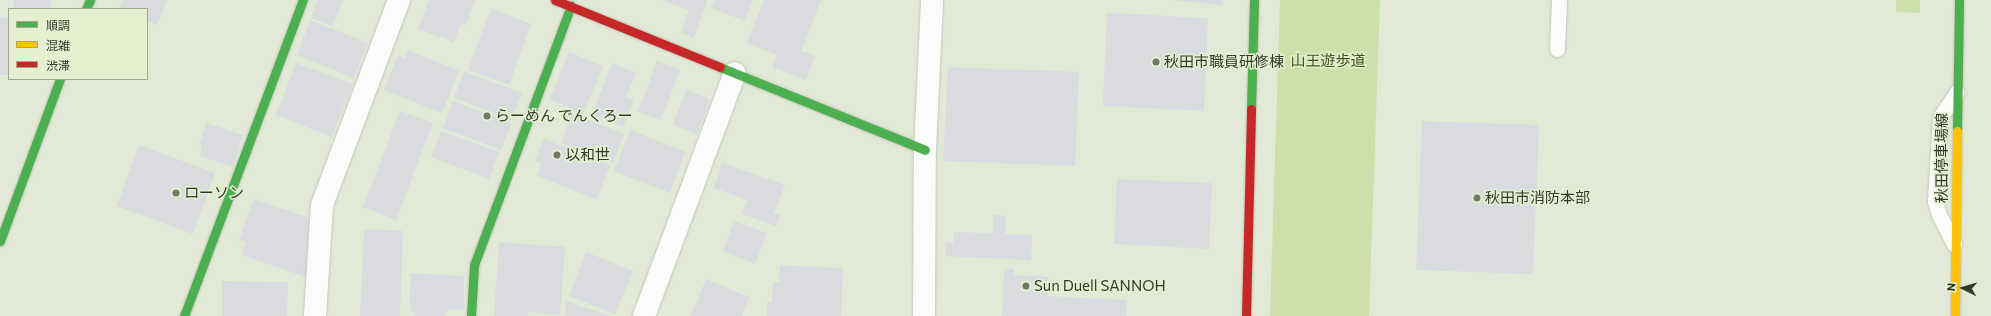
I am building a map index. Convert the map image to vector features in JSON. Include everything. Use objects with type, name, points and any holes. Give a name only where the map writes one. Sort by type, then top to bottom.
[{"type":"street","points":[[184,316],[303,0]]},
{"type":"street","points":[[315,316],[322,205],[399,0]]},
{"type":"street","points":[[555,0],[925,150]]},
{"type":"street","points":[[924,316],[925,150],[932,0]]},
{"type":"street","points":[[1246,316],[1254,0]]},
{"type":"street","name":"秋田停車場線","points":[[1956,316],[1959,0]]},
{"type":"street","points":[[471,316],[474,265],[571,6]]},
{"type":"street","points":[[644,316],[736,73]]},
{"type":"street","points":[[0,241],[60,80]]},
{"type":"lane","points":[[1557,49],[1559,0]]},
{"type":"lane","points":[[1956,246],[1939,215],[1935,201],[1940,117],[1957,92]]},
{"type":"green space","name":"山王遊歩道","points":[[1280,0],[1380,0],[1369,316],[1270,316]]},
{"type":"green space","points":[[1896,0],[1920,0],[1920,13],[1896,12]]},
{"type":"building","points":[[13,0],[51,0],[51,8],[14,8]]},
{"type":"building","points":[[123,0],[167,0],[157,25],[148,21],[148,8],[119,8]]},
{"type":"building","points":[[317,0],[343,0],[333,26],[311,18]]},
{"type":"building","points":[[429,0],[475,0],[466,25],[461,23],[454,42],[418,29]]},
{"type":"building","points":[[662,0],[707,0],[694,38],[681,33],[689,10]]},
{"type":"building","points":[[714,0],[753,0],[745,21],[711,8]]},
{"type":"building","points":[[764,0],[821,0],[801,51],[815,56],[806,80],[772,67],[777,55],[747,43]]},
{"type":"building","points":[[1169,0],[1223,0],[1223,5]]},
{"type":"building","points":[[491,8],[531,24],[509,85],[468,70]]},
{"type":"building","name":"秋田市職員研修棟","points":[[1107,13],[1208,18],[1204,111],[1103,106]]},
{"type":"building","points":[[8,17],[8,75],[0,75],[0,18]]},
{"type":"building","points":[[310,20],[368,43],[354,78],[297,55]]},
{"type":"building","points":[[408,50],[459,71],[442,113],[384,90],[398,55],[405,58]]},
{"type":"building","points":[[569,52],[603,66],[583,114],[550,100]]},
{"type":"building","points":[[657,61],[680,70],[661,120],[638,112]]},
{"type":"building","points":[[296,63],[353,84],[332,137],[276,115]]},
{"type":"building","points":[[612,63],[636,73],[626,97],[634,100],[623,127],[592,115]]},
{"type":"building","points":[[948,67],[1079,72],[1075,166],[943,161]]},
{"type":"building","points":[[464,71],[522,93],[512,120],[454,98]]},
{"type":"building","points":[[686,90],[710,99],[697,134],[673,125]]},
{"type":"building","points":[[453,101],[511,123],[501,150],[443,128]]},
{"type":"building","points":[[400,111],[433,123],[396,220],[363,207]]},
{"type":"building","points":[[572,114],[624,134],[613,163],[561,143]]},
{"type":"building","name":"秋田市消防本部","points":[[1422,121],[1539,125],[1533,274],[1416,270]]},
{"type":"building","points":[[206,123],[243,135],[233,167],[200,156],[202,147],[199,145]]},
{"type":"building","points":[[630,130],[685,152],[670,193],[614,171]]},
{"type":"building","points":[[441,131],[499,152],[489,179],[431,157]]},
{"type":"building","points":[[544,139],[610,165],[597,200],[537,176],[541,164],[535,161]]},
{"type":"building","points":[[139,145],[215,173],[193,234],[117,206]]},
{"type":"building","points":[[722,163],[785,185],[774,213],[780,215],[776,226],[742,214],[747,200],[714,188]]},
{"type":"building","points":[[1117,179],[1212,183],[1209,249],[1114,244]]},
{"type":"building","points":[[254,199],[309,218],[306,277],[242,255],[246,242],[239,240]]},
{"type":"building","points":[[993,215],[1006,216],[1005,234],[1032,235],[1031,260],[945,256],[946,242],[953,243],[954,232],[993,233]]},
{"type":"building","points":[[734,221],[767,233],[755,264],[723,251]]},
{"type":"building","points":[[364,229],[403,231],[400,316],[360,316]]},
{"type":"building","points":[[499,242],[565,247],[560,315],[528,312],[528,316],[494,316]]},
{"type":"building","points":[[586,252],[633,271],[615,314],[569,296]]},
{"type":"building","points":[[780,265],[843,268],[841,316],[767,316],[767,302],[772,303],[773,282],[779,282]]},
{"type":"building","name":"Sun Duell SANNOH","points":[[1004,269],[1014,269],[1013,275],[1049,277],[1048,296],[1127,300],[1126,316],[1002,316]]},
{"type":"building","points":[[411,273],[464,276],[464,310],[451,309],[443,316],[416,316],[409,309]]},
{"type":"building","points":[[706,279],[749,297],[742,316],[691,316]]},
{"type":"building","points":[[222,281],[288,282],[287,316],[222,316]]},
{"type":"building","points":[[566,301],[610,316],[565,316]]},
{"type":"traffic: fast","points":[[86,8],[90,0]]},
{"type":"traffic: fast","points":[[184,316],[303,0]]},
{"type":"traffic: fast","points":[[1251,109],[1254,0]]},
{"type":"traffic: fast","points":[[1957,131],[1959,0]]},
{"type":"traffic: fast","points":[[471,316],[474,265],[571,6]]},
{"type":"traffic: fast","points":[[720,67],[925,150]]},
{"type":"traffic: fast","points":[[0,241],[60,80]]},
{"type":"traffic: slow","points":[[1955,316],[1957,131]]},
{"type":"traffic: jam","points":[[555,0],[720,67]]},
{"type":"traffic: jam","points":[[1246,316],[1251,109]]},
{"type":"place","name":"秋田市職員研修棟","points":[[1156,62]]},
{"type":"place","name":"らーめん でんくろー","points":[[487,116]]},
{"type":"place","name":"以和世","points":[[557,155]]},
{"type":"place","name":"ローソン","points":[[176,193]]},
{"type":"place","name":"秋田市消防本部","points":[[1477,198]]},
{"type":"place","name":"Sun Duell SANNOH","points":[[1026,286]]}]
